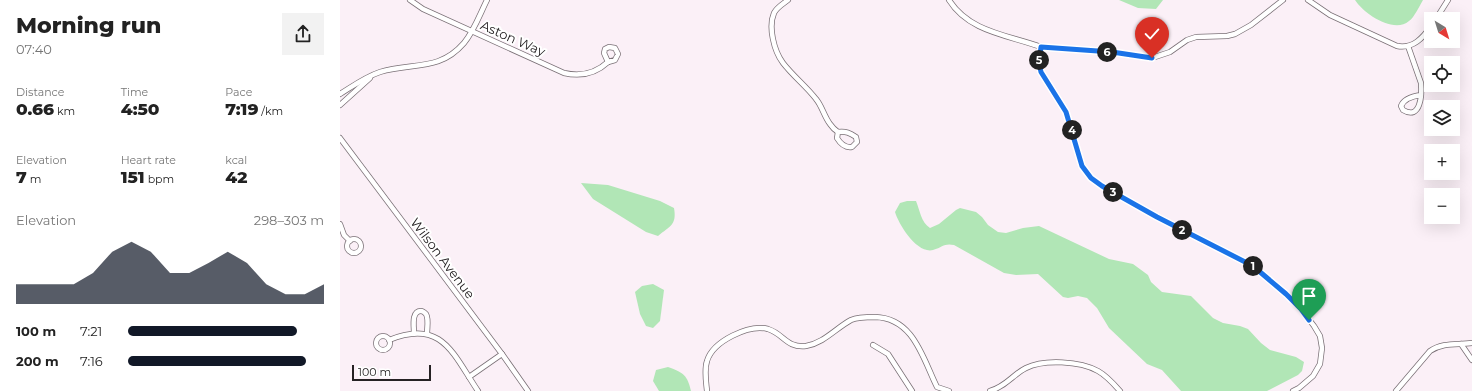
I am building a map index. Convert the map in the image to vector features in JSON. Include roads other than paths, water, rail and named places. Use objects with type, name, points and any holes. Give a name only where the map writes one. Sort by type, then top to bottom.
[{"type":"street","name":"Aston Way","points":[[410,0],[422,9],[564,73],[580,76],[595,72],[608,62]]},
{"type":"street","points":[[340,94],[374,74],[439,62],[455,52],[464,43],[487,0]]},
{"type":"street","points":[[788,0],[775,12],[772,21],[773,38],[778,54],[782,62],[818,101],[830,124],[838,132]]},
{"type":"street","points":[[949,0],[955,10],[965,19],[989,31],[1041,47],[1112,52],[1152,58],[1170,52],[1187,40],[1196,37],[1227,36],[1235,34],[1251,25],[1283,0]]},
{"type":"street","points":[[1308,0],[1330,15],[1397,46],[1408,46],[1420,40],[1424,35]]},
{"type":"street","points":[[1440,12],[1448,0]]},
{"type":"street","points":[[1408,46],[1421,83],[1421,95],[1421,103],[1417,109],[1408,112],[1402,109],[1403,102],[1421,95]]},
{"type":"street","points":[[1041,47],[1039,63],[1041,72],[1066,112],[1082,166],[1091,178],[1102,186],[1157,217],[1253,266],[1286,294],[1301,309],[1314,326],[1320,336],[1322,348],[1320,364],[1313,376],[1293,391]]},
{"type":"street","points":[[340,105],[374,74]]},
{"type":"street","name":"Wilson Avenue","points":[[340,138],[528,391]]},
{"type":"street","points":[[340,224],[344,235],[350,241]]},
{"type":"street","points":[[414,333],[414,316],[420,311],[424,312],[427,316],[427,334]]},
{"type":"street","points":[[707,391],[706,368],[709,356],[724,340],[735,334],[751,329],[767,329],[777,334],[788,343],[806,346],[816,343],[852,319],[864,317],[887,318],[905,329],[915,340],[921,350],[937,387],[949,391]]},
{"type":"street","points":[[389,340],[414,333],[427,334],[445,343],[478,391]]},
{"type":"street","points":[[1396,391],[1396,389],[1430,351],[1439,345],[1472,343]]},
{"type":"street","points":[[1461,344],[1472,360]]},
{"type":"street","points":[[873,345],[888,354],[912,391]]},
{"type":"street","points":[[469,377],[502,354]]},
{"type":"street","points":[[990,391],[1001,387],[1026,368],[1050,362],[1068,362],[1097,370],[1109,379],[1120,391]]}]
